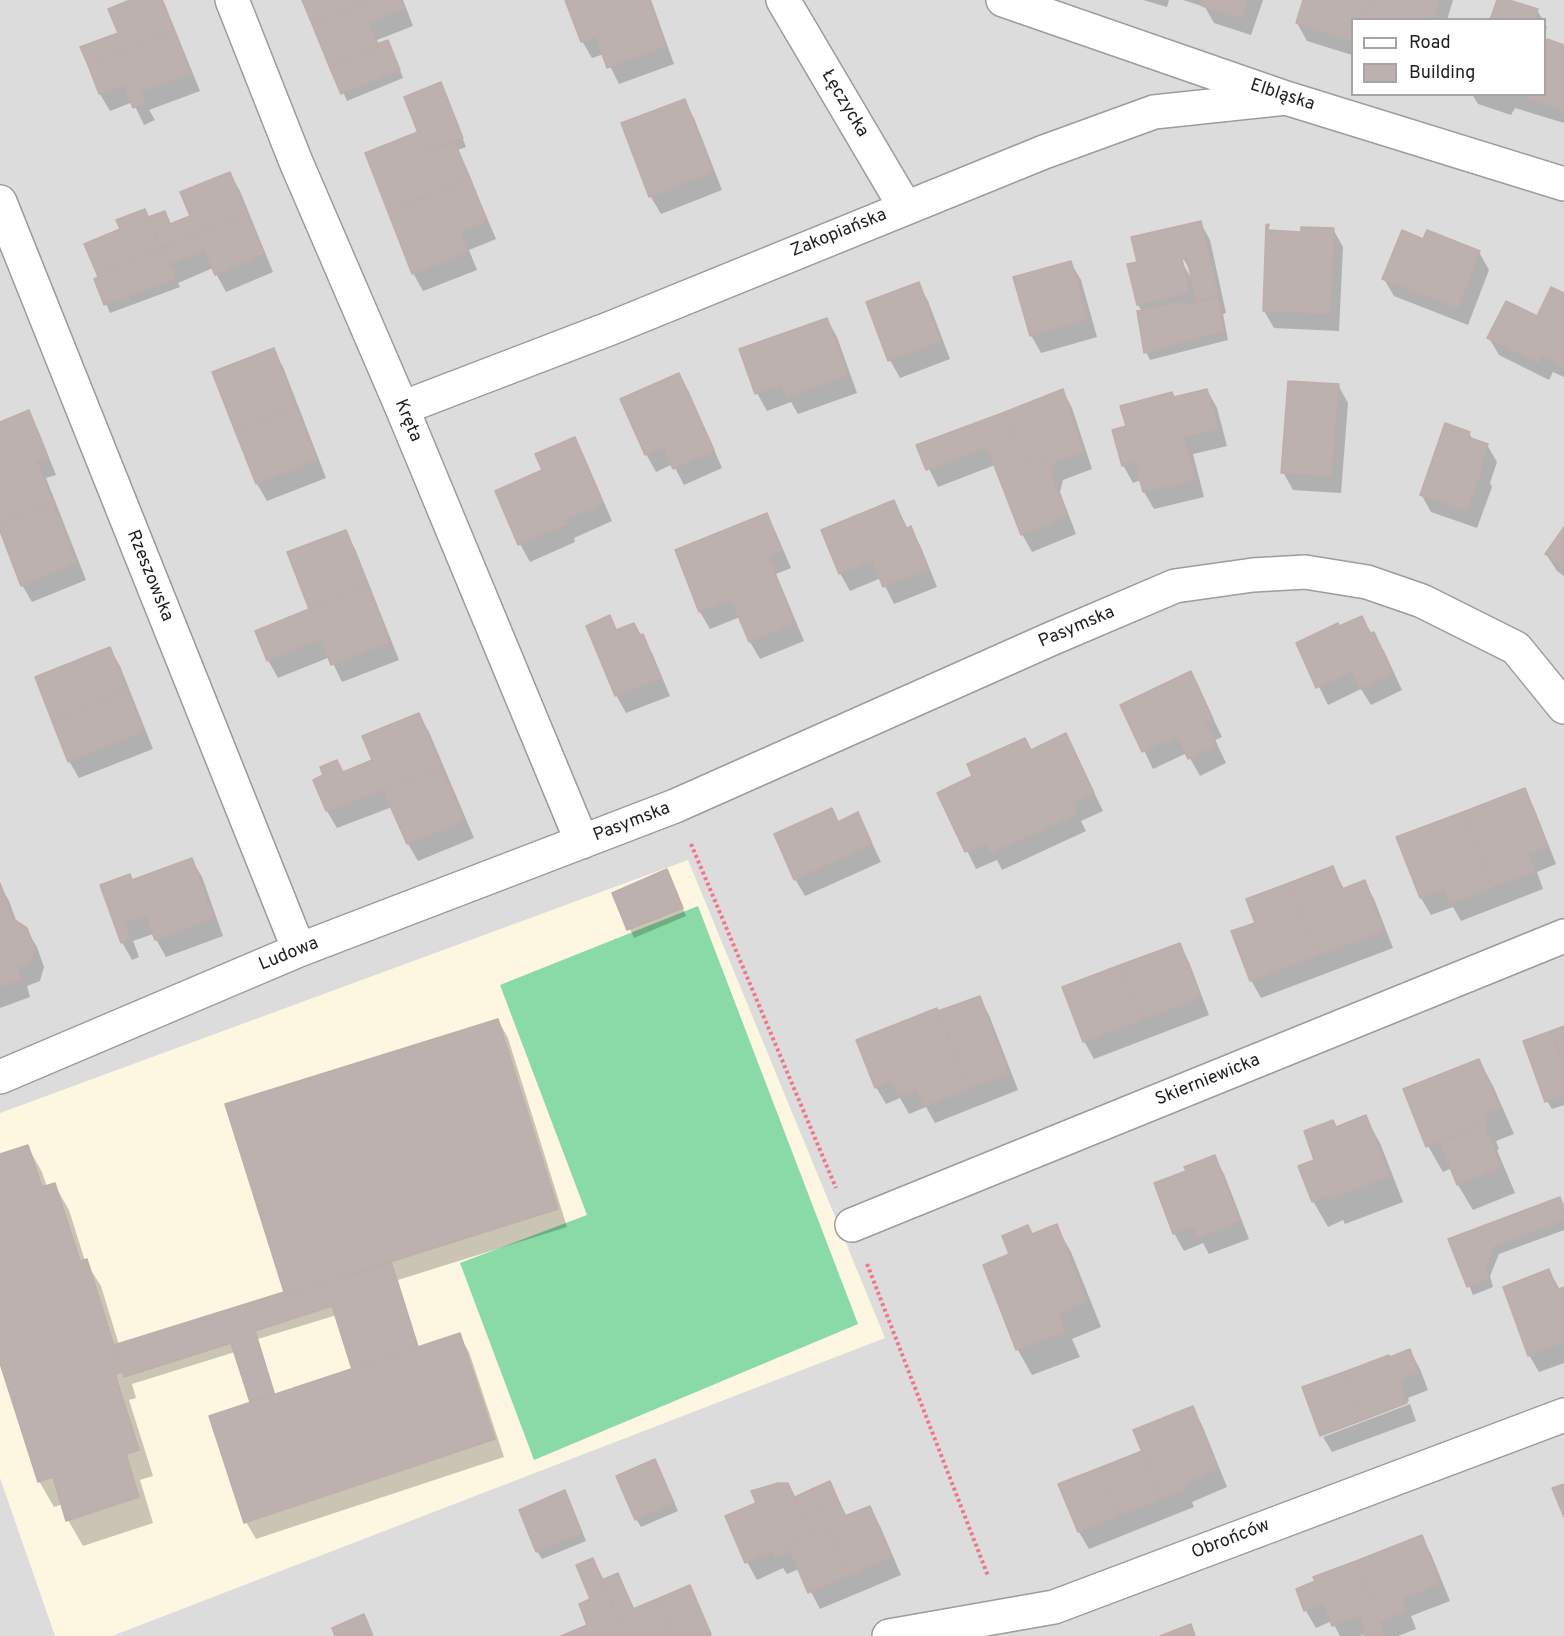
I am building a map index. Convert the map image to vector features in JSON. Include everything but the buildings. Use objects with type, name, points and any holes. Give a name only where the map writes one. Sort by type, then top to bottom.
[{"type":"street","name":"Kręta","points":[[232,0],[301,173],[402,408],[582,842]]},
{"type":"street","name":"Łęczycka","points":[[783,0],[905,207]]},
{"type":"street","name":"Elbląska","points":[[1003,0],[1286,98],[1564,184]]},
{"type":"street","name":"Zakopiańska","points":[[402,408],[611,328],[1044,152],[1154,112],[1286,98]]},
{"type":"street","name":"Rzeszowska","points":[[0,202],[299,950]]},
{"type":"street","name":"Pasymska","points":[[582,842],[675,806],[1175,586],[1253,575],[1305,572],[1367,582],[1422,601],[1516,648],[1564,707]]},
{"type":"street","name":"Ludowa","points":[[0,1077],[299,950],[582,842]]},
{"type":"street","name":"Skierniewicka","points":[[852,1225],[1564,936]]},
{"type":"street","name":"Obrońców","points":[[889,1636],[1054,1607],[1564,1415]]},
{"type":"path","points":[[675,806],[852,1225],[988,1577]]},
{"type":"shaded area","points":[[0,0],[1564,0],[1564,1636],[0,1636]]},
{"type":"shaded area","points":[[688,860],[885,1338],[112,1636],[55,1636],[0,1478],[0,1113]]},
{"type":"green space","points":[[698,906],[858,1324],[534,1460],[460,1263],[587,1215],[500,985]]}]
